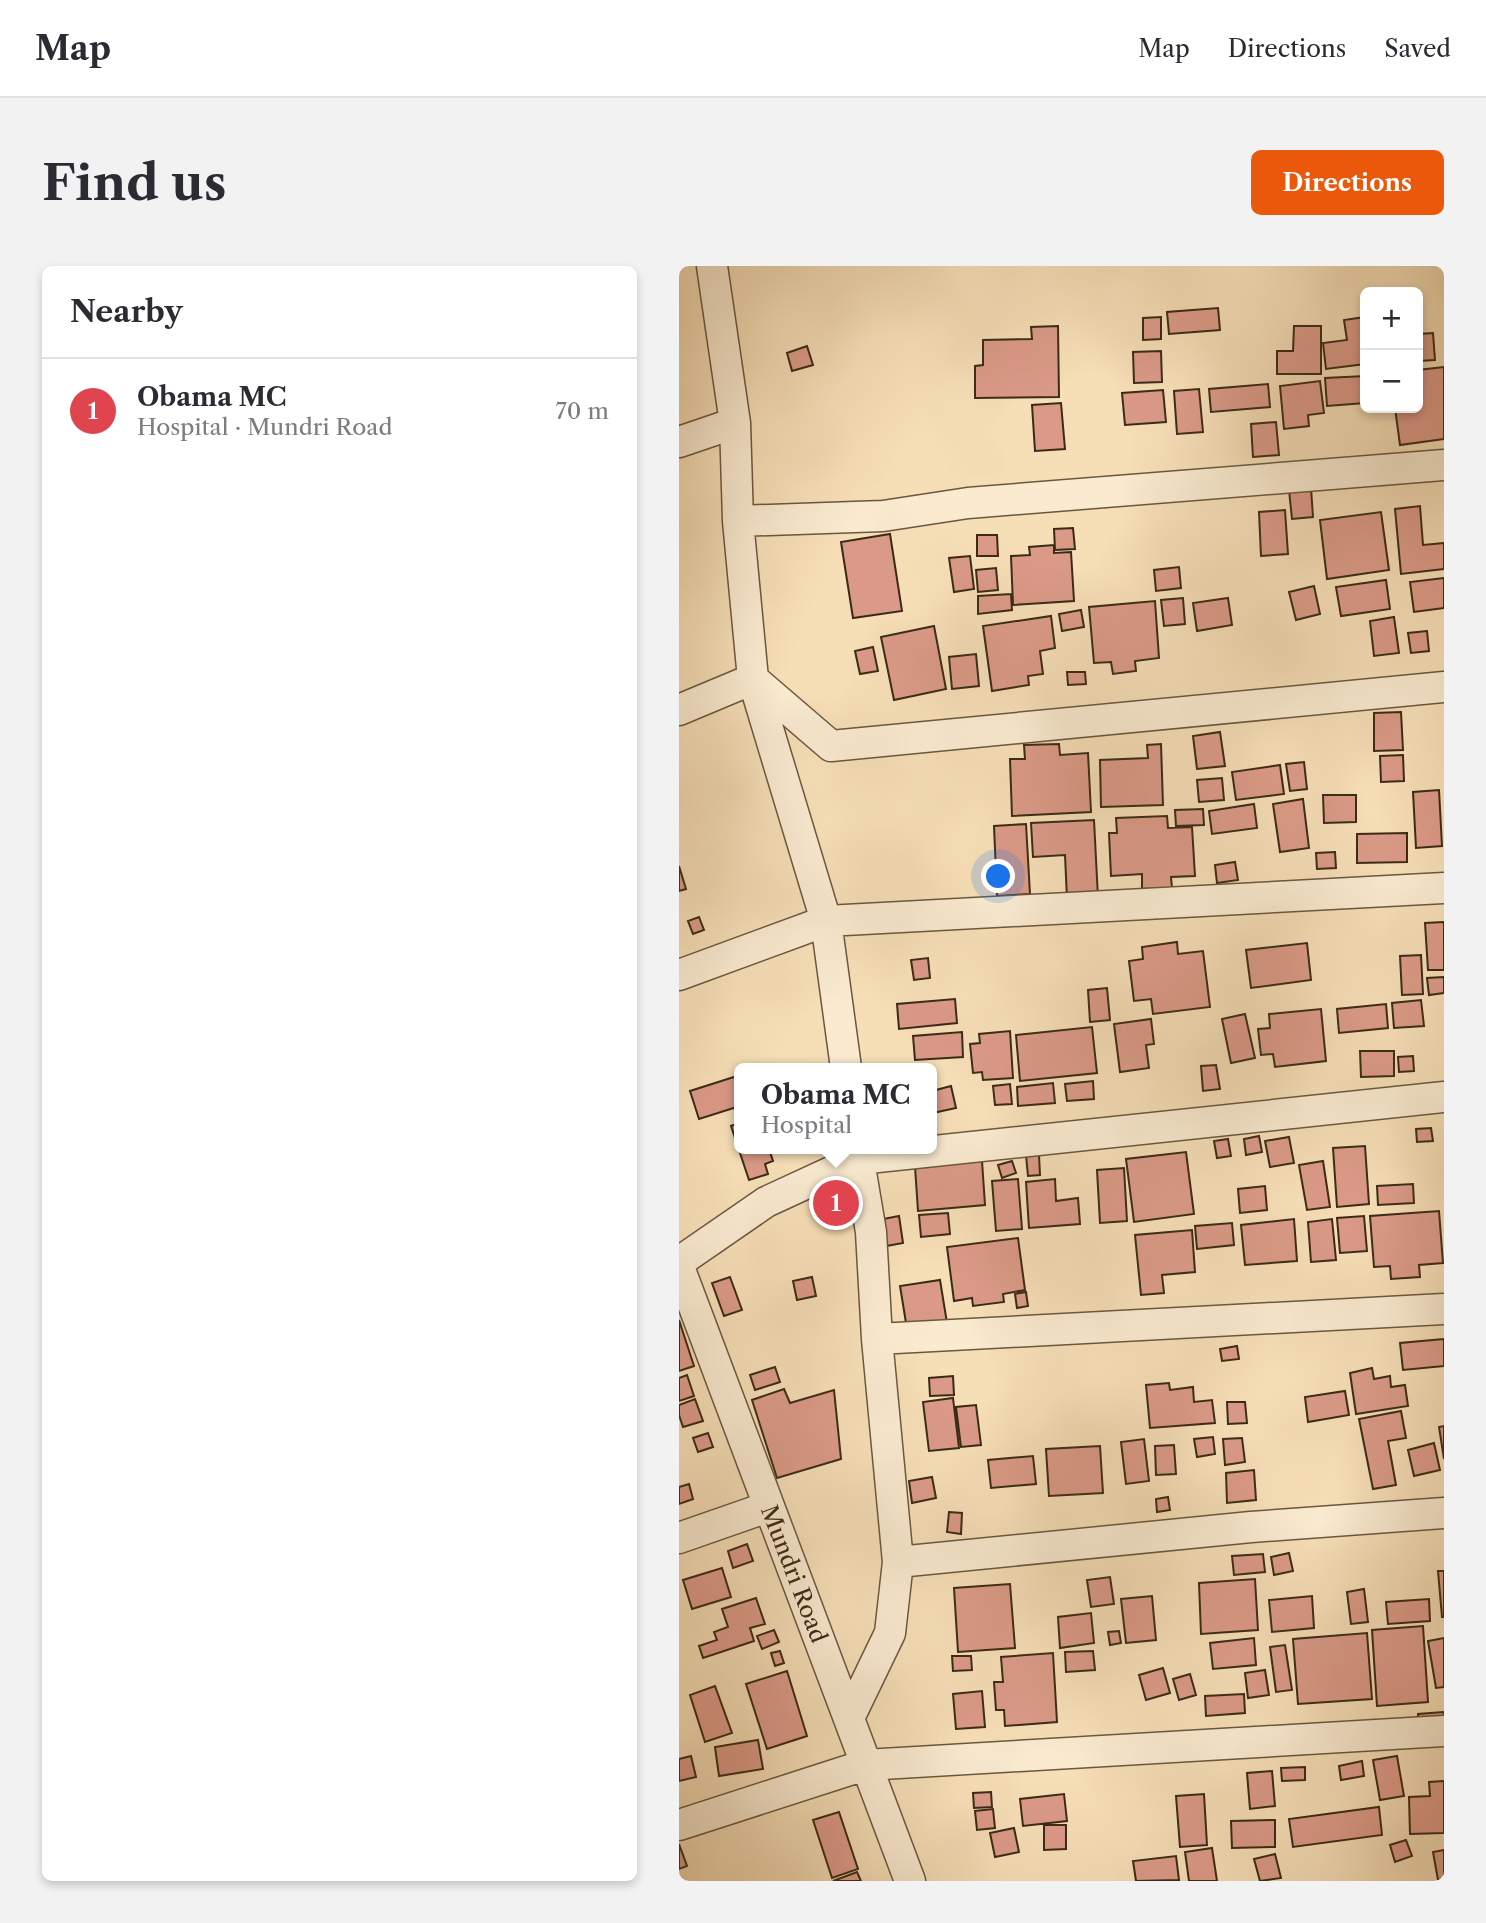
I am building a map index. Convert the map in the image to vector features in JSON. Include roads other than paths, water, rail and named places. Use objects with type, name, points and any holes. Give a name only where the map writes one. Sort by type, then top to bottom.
[{"type":"street","points":[[712,266],[735,423],[738,521],[753,679],[826,920],[845,1063]]},
{"type":"street","points":[[679,442],[735,423]]},
{"type":"street","points":[[738,521],[883,516],[968,503],[1444,465]]},
{"type":"street","points":[[753,679],[831,746],[1444,687]]},
{"type":"street","points":[[679,710],[753,679]]},
{"type":"street","points":[[679,975],[826,920],[1444,888]]},
{"type":"street","points":[[937,1146],[1444,1097]]},
{"type":"street","points":[[679,1264],[767,1202],[858,1154],[871,1232],[877,1339],[898,1562],[890,1633],[849,1718]]},
{"type":"street","name":"Mundri Road","points":[[679,1264],[910,1881]]},
{"type":"street","points":[[877,1339],[1444,1309]]},
{"type":"street","points":[[679,1538],[768,1507]]},
{"type":"street","points":[[898,1562],[1251,1527],[1444,1513]]},
{"type":"street","points":[[679,1825],[865,1765],[1444,1731]]},
{"type":"place","name":"Obama MC","points":[[836,1203]]}]
